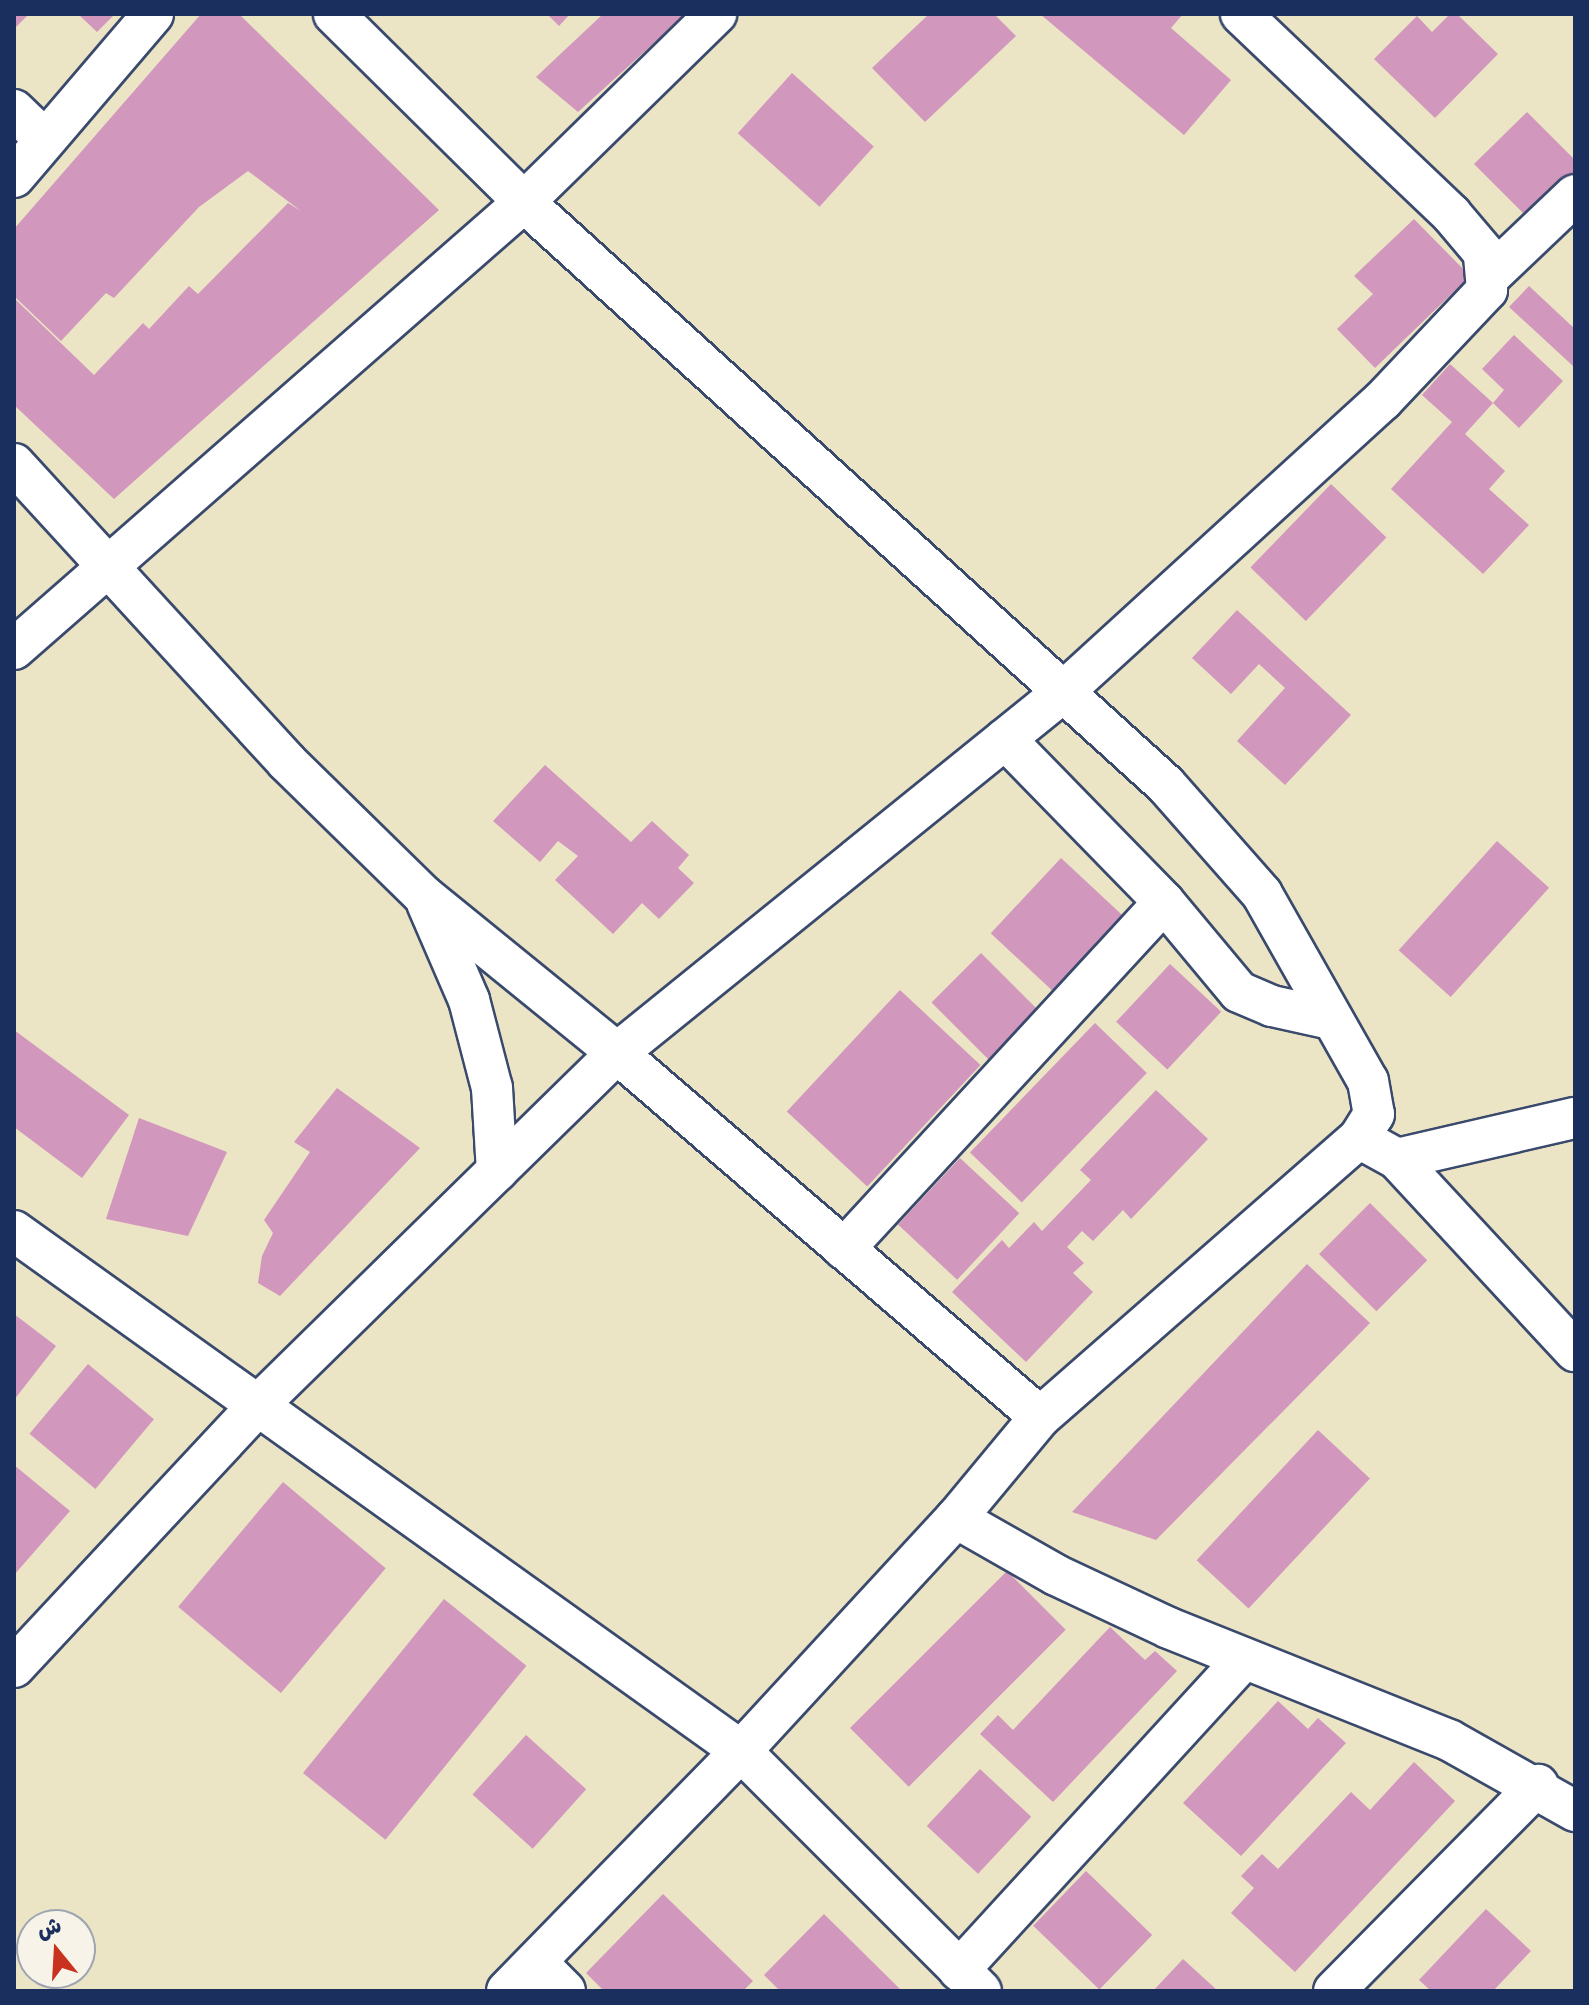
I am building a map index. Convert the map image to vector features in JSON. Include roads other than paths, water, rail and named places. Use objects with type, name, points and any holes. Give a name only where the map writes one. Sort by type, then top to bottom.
[{"type":"street","points":[[14,177],[153,14]]},
{"type":"street","points":[[334,14],[524,202],[1166,785],[1262,894],[1368,1081],[1374,1114],[1359,1138],[1040,1417],[956,1518],[741,1751],[507,1991]]},
{"type":"street","points":[[14,649],[524,202],[716,14]]},
{"type":"street","points":[[14,1667],[258,1405],[617,1053],[1062,693],[1382,401],[1487,290],[1490,276],[1484,253],[1451,214],[1241,14]]},
{"type":"street","points":[[14,110],[45,140]]},
{"type":"street","points":[[1490,276],[1575,195]]},
{"type":"street","points":[[14,464],[287,762],[424,896],[617,1053],[1040,1417]]},
{"type":"street","points":[[1005,739],[1164,902],[1239,992],[1272,1006],[1331,1019]]},
{"type":"street","points":[[424,896],[469,1000],[492,1088],[497,1171]]},
{"type":"street","points":[[844,1249],[1164,902]]},
{"type":"street","points":[[1397,1159],[1575,1118]]},
{"type":"street","points":[[1359,1138],[1397,1159],[1573,1345]]},
{"type":"street","points":[[14,1231],[741,1751],[970,1980],[1243,1660]]},
{"type":"street","points":[[956,1518],[1056,1575],[1243,1660],[1449,1740],[1538,1785],[1575,1811]]},
{"type":"street","points":[[1334,1991],[1538,1785]]},
{"type":"street","points":[[536,1962],[565,1991]]}]
